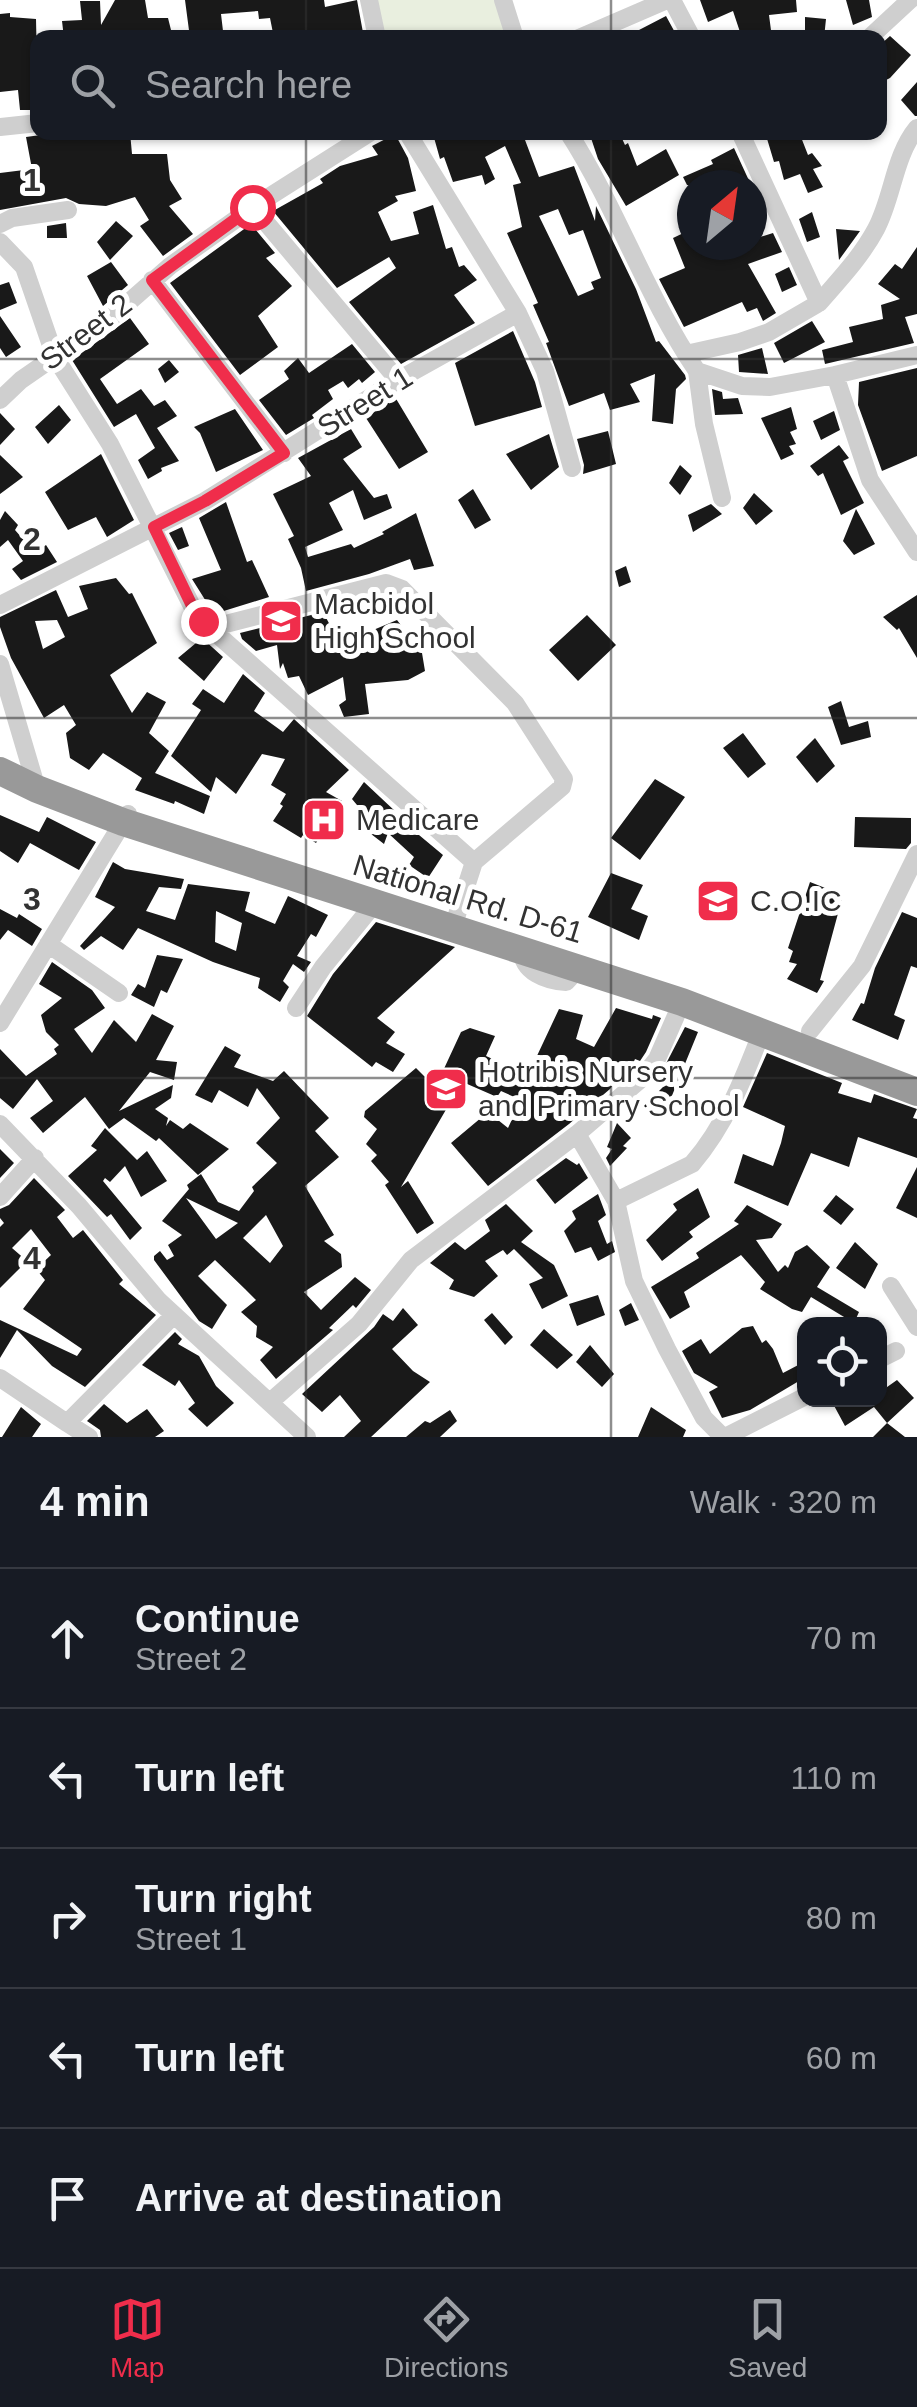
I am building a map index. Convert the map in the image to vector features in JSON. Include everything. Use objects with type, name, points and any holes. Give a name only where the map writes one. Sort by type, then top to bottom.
[{"type":"highway","name":"National Rd. D-61","points":[[0,754],[35,780]]},
{"type":"highway","name":"National Rd. D-61","points":[[0,770],[374,904],[455,922],[522,950],[762,1031],[917,1092]]},
{"type":"highway","name":"National Rd. D-61","points":[[126,816],[455,922],[718,997],[917,1073]]},
{"type":"street","points":[[369,0],[375,30]]},
{"type":"street","points":[[503,0],[512,30]]},
{"type":"street","points":[[598,30],[669,0],[687,30]]},
{"type":"street","points":[[878,30],[914,0]]},
{"type":"street","points":[[0,127],[30,123]]},
{"type":"street","points":[[686,354],[769,332],[818,303],[849,270],[876,229],[905,146],[917,128]]},
{"type":"street","name":"Street 2","points":[[0,400],[252,207],[358,140]]},
{"type":"street","points":[[412,140],[518,313],[551,389],[572,468]]},
{"type":"street","points":[[573,140],[697,371],[704,424],[722,498]]},
{"type":"street","points":[[744,140],[818,303]]},
{"type":"street","points":[[252,207],[398,380]]},
{"type":"street","points":[[0,224],[12,218],[68,210]]},
{"type":"street","points":[[0,242],[24,267],[55,357],[110,444],[194,610],[474,862]]},
{"type":"street","points":[[152,280],[284,453]]},
{"type":"street","name":"Street 1","points":[[0,605],[205,501],[398,380],[518,313]]},
{"type":"street","points":[[697,371],[742,386],[756,386],[834,376],[917,355]]},
{"type":"street","points":[[834,376],[870,480],[917,552]]},
{"type":"street","points":[[210,628],[386,583],[402,588],[508,695],[564,780],[562,787],[474,862],[455,922]]},
{"type":"street","points":[[0,664],[35,780]]},
{"type":"street","points":[[0,1022],[126,816]]},
{"type":"street","points":[[810,1031],[862,966],[917,854]]},
{"type":"street","points":[[296,1008],[374,904]]},
{"type":"street","points":[[48,944],[119,992]]},
{"type":"street","points":[[270,1402],[339,1344],[404,1266],[577,1134],[651,1068],[682,1002]]},
{"type":"street","points":[[616,1202],[692,1164],[700,1156],[736,1095],[762,1031]]},
{"type":"street","points":[[0,1124],[174,1315],[307,1437]]},
{"type":"street","points":[[577,1134],[616,1202],[634,1281],[704,1418],[724,1437],[797,1400]]},
{"type":"street","points":[[0,1197],[35,1158]]},
{"type":"street","points":[[891,1286],[917,1328]]},
{"type":"street","points":[[67,1423],[174,1315]]},
{"type":"street","points":[[0,1378],[88,1437]]},
{"type":"green space","points":[[370,0],[497,0],[503,30],[376,30]]},
{"type":"building","points":[[115,0],[145,0],[148,18],[168,18],[171,30],[63,30],[62,21],[82,20],[80,1],[100,1],[101,25]]},
{"type":"building","points":[[185,0],[324,0],[325,7],[357,0],[363,30],[272,30],[270,18],[259,19],[258,11],[221,14],[223,30],[189,30]]},
{"type":"building","points":[[700,0],[796,0],[797,12],[769,15],[771,30],[739,30],[733,11],[708,22]]},
{"type":"building","points":[[846,0],[869,0],[872,17],[853,25]]},
{"type":"building","points":[[0,14],[36,19],[36,30],[30,30],[30,110],[20,110],[18,90],[0,92]]},
{"type":"building","points":[[666,16],[674,30],[639,30]]},
{"type":"building","points":[[805,17],[826,19],[825,30],[805,30]]},
{"type":"building","points":[[890,36],[911,55],[887,80]]},
{"type":"building","points":[[917,82],[917,116],[915,116],[901,100]]},
{"type":"building","points":[[26,137],[131,140],[132,154],[167,154],[170,180],[182,199],[169,206],[193,234],[163,256],[140,226],[149,220],[135,197],[106,206],[79,204],[66,198],[0,210],[0,173],[32,169]]},
{"type":"building","points":[[384,140],[398,140],[408,158],[416,191],[395,196],[398,201],[378,212],[391,241],[419,234],[413,212],[433,205],[446,249],[452,247],[459,267],[464,265],[477,280],[454,295],[475,323],[401,364],[349,302],[396,268],[389,257],[337,288],[273,211],[323,183],[320,179],[340,166],[378,155],[372,146]]},
{"type":"building","points":[[435,140],[525,140],[539,177],[574,166],[595,221],[596,206],[636,289],[656,342],[685,375],[686,379],[676,389],[673,424],[652,421],[655,374],[630,384],[640,402],[610,410],[604,393],[569,406],[533,305],[538,303],[507,233],[522,227],[513,185],[521,183],[505,146],[485,157],[495,179],[485,185],[482,175],[453,182],[444,157],[440,159]],"holes":[[[558,209],[569,235],[583,230],[601,278],[591,282],[594,289],[578,296],[539,216]]]},
{"type":"building","points":[[592,140],[628,143],[637,166],[666,149],[677,176],[626,206],[598,159]]},
{"type":"building","points":[[767,140],[802,140],[808,155],[812,153],[822,166],[813,169],[823,187],[808,193],[800,174],[784,180],[779,161],[774,162]]},
{"type":"building","points":[[734,148],[744,170],[699,170],[713,164],[711,160]]},
{"type":"building","points":[[812,212],[820,237],[807,242],[799,219]]},
{"type":"building","points":[[116,221],[133,236],[110,260],[97,242]]},
{"type":"building","points":[[66,223],[67,238],[47,238],[47,226]]},
{"type":"building","points":[[251,224],[275,253],[266,258],[292,286],[258,316],[278,347],[240,375],[170,283]]},
{"type":"building","points":[[836,229],[860,231],[839,260]]},
{"type":"building","points":[[773,233],[782,252],[767,257],[767,235]]},
{"type":"building","points":[[917,247],[917,314],[905,317],[914,343],[825,364],[822,350],[853,342],[849,327],[883,319],[881,305],[900,299],[878,284],[895,264],[902,269]]},
{"type":"building","points":[[682,260],[759,260],[748,264],[776,313],[763,321],[757,308],[747,312],[742,302],[684,327],[659,279],[685,268]]},
{"type":"building","points":[[111,262],[128,285],[103,306],[87,276]]},
{"type":"building","points":[[789,267],[797,285],[782,292],[775,274]]},
{"type":"building","points":[[9,282],[17,303],[0,310],[0,285]]},
{"type":"building","points":[[0,316],[21,347],[6,357],[0,348]]},
{"type":"building","points":[[130,318],[149,344],[100,379],[117,404],[141,389],[154,406],[165,400],[177,416],[157,428],[179,461],[148,479],[138,460],[155,448],[136,414],[114,427],[72,360]]},
{"type":"building","points":[[812,321],[825,342],[784,363],[774,343]]},
{"type":"building","points":[[513,331],[542,407],[475,426],[455,363]]},
{"type":"building","points":[[352,344],[375,372],[362,383],[359,379],[348,388],[343,381],[328,390],[333,399],[312,415],[314,418],[286,435],[259,400],[289,379],[284,371],[298,358],[309,373]]},
{"type":"building","points":[[762,348],[768,374],[739,372],[738,355]]},
{"type":"building","points":[[169,360],[179,372],[165,383],[158,369]]},
{"type":"building","points":[[917,368],[917,456],[882,471],[858,405],[859,382]]},
{"type":"building","points":[[712,389],[722,392],[723,399],[738,398],[743,414],[715,415]]},
{"type":"building","points":[[395,397],[428,452],[399,469],[366,418]]},
{"type":"building","points":[[59,405],[71,420],[48,444],[35,427]]},
{"type":"building","points":[[791,407],[797,429],[790,432],[796,444],[789,446],[794,454],[781,460],[761,418]]},
{"type":"building","points":[[235,409],[263,450],[216,472],[194,427]]},
{"type":"building","points":[[834,411],[840,430],[821,440],[813,421]]},
{"type":"building","points":[[0,413],[15,429],[0,445]]},
{"type":"building","points":[[351,429],[362,447],[343,459],[374,498],[387,494],[392,508],[364,520],[353,490],[329,503],[343,530],[305,547],[308,557],[351,544],[354,548],[416,513],[434,566],[414,570],[410,559],[306,591],[288,539],[294,536],[273,494],[311,476],[298,458]]},
{"type":"building","points":[[608,431],[616,464],[583,474],[577,439]]},
{"type":"building","points":[[549,434],[559,467],[531,490],[506,454]]},
{"type":"building","points":[[839,445],[849,458],[843,461],[864,503],[841,515],[823,473],[818,476],[810,466]]},
{"type":"building","points":[[101,454],[134,520],[107,537],[96,517],[68,530],[45,492]]},
{"type":"building","points":[[0,455],[23,477],[0,494]]},
{"type":"building","points":[[680,465],[692,476],[680,495],[669,483]]},
{"type":"building","points":[[473,489],[491,520],[475,529],[458,500]]},
{"type":"building","points":[[754,493],[773,511],[756,525],[743,508]]},
{"type":"building","points":[[226,502],[247,562],[252,560],[269,597],[214,614],[192,579],[221,570],[199,518]]},
{"type":"building","points":[[711,504],[722,514],[693,532],[688,515]]},
{"type":"building","points":[[856,509],[875,544],[854,555],[843,541]]},
{"type":"building","points":[[5,511],[35,553],[46,545],[57,562],[21,580],[12,569],[23,561],[8,540],[0,547],[0,520]]},
{"type":"building","points":[[182,527],[189,546],[178,550],[169,533]]},
{"type":"building","points":[[626,566],[631,582],[619,587],[615,571]]},
{"type":"building","points":[[116,578],[132,593],[157,643],[110,675],[132,713],[147,692],[166,702],[149,733],[169,751],[155,773],[210,796],[204,814],[135,790],[142,778],[103,753],[89,770],[70,758],[66,733],[76,725],[64,705],[44,718],[11,658],[0,617],[56,590],[68,617],[88,609],[79,586]],"holes":[[[57,620],[65,637],[43,649],[35,621]]]},
{"type":"building","points":[[917,595],[917,658],[899,628],[883,617]]},
{"type":"building","points":[[323,612],[340,644],[397,620],[422,653],[425,671],[408,680],[365,684],[369,714],[344,717],[339,705],[346,700],[343,677],[308,695],[299,676],[288,678],[283,663],[280,669],[277,645],[256,651],[240,633]]},
{"type":"building","points":[[587,615],[616,645],[578,681],[549,650]]},
{"type":"building","points":[[202,638],[223,657],[204,681],[178,658]]},
{"type":"building","points":[[243,674],[265,693],[254,711],[283,732],[294,719],[349,770],[326,792],[342,801],[316,843],[273,821],[286,794],[271,785],[285,759],[262,754],[236,794],[216,777],[211,792],[171,756],[201,710],[192,704],[203,689],[224,703]]},
{"type":"building","points":[[841,701],[849,727],[868,721],[871,737],[841,745],[828,707]]},
{"type":"building","points":[[743,733],[766,764],[748,778],[723,748]]},
{"type":"building","points":[[815,738],[835,766],[817,783],[796,757]]},
{"type":"building","points":[[655,779],[685,797],[640,860],[611,838]]},
{"type":"building","points":[[364,782],[395,815],[443,855],[428,878],[409,865],[414,857],[388,833],[384,844],[362,827],[367,817],[352,799]]},
{"type":"building","points":[[0,815],[39,832],[47,817],[96,842],[79,870],[30,843],[18,863],[0,851]]},
{"type":"building","points":[[855,817],[911,818],[911,843],[906,849],[854,847]]},
{"type":"building","points":[[113,862],[125,869],[184,879],[181,889],[159,887],[146,911],[175,920],[188,884],[250,892],[245,911],[275,924],[288,896],[328,915],[316,937],[311,934],[297,956],[311,962],[304,972],[293,964],[283,981],[289,987],[280,1002],[258,988],[260,978],[213,962],[138,928],[123,950],[101,936],[84,950],[80,946],[115,907],[95,897]],"holes":[[[216,911],[242,923],[236,951],[215,942]]]},
{"type":"building","points":[[611,873],[643,885],[631,909],[648,916],[639,940],[588,917]]},
{"type":"building","points":[[810,882],[843,895],[820,980],[824,981],[817,993],[787,979],[797,964],[789,962],[793,951],[788,948]]},
{"type":"building","points":[[0,909],[17,918],[19,914],[42,929],[32,946],[8,930],[0,940]]},
{"type":"building","points":[[902,912],[917,918],[917,968],[911,966],[894,1015],[905,1020],[898,1040],[852,1020],[864,1004],[875,968]]},
{"type":"building","points":[[376,922],[455,947],[377,1018],[395,1032],[386,1043],[405,1054],[393,1072],[376,1062],[372,1067],[307,1016],[333,974]]},
{"type":"building","points":[[157,955],[183,959],[167,993],[161,990],[154,1007],[131,995],[138,984],[145,988]]},
{"type":"building","points":[[52,962],[92,990],[105,1008],[74,1029],[92,1053],[114,1020],[136,1042],[152,1014],[174,1026],[156,1060],[177,1062],[174,1080],[150,1072],[119,1111],[173,1085],[171,1098],[155,1109],[168,1118],[166,1126],[170,1120],[183,1129],[190,1123],[229,1149],[198,1175],[159,1138],[156,1141],[124,1118],[109,1129],[85,1097],[43,1133],[30,1118],[53,1101],[37,1079],[13,1109],[0,1098],[0,1049],[26,1076],[57,1054],[54,1049],[59,1045],[46,1032],[41,1015],[62,998],[39,984]]},
{"type":"building","points":[[616,1008],[661,1018],[640,1061],[635,1059],[620,1081],[488,1186],[451,1143],[488,1112],[508,1128],[521,1100],[501,1091],[497,1097],[442,1073],[461,1032],[470,1028],[495,1036],[486,1056],[528,1075],[559,1009],[583,1015],[576,1039],[594,1047]]},
{"type":"building","points":[[685,1027],[698,1032],[671,1098],[654,1115],[644,1106],[664,1086],[656,1083]]},
{"type":"building","points":[[225,1046],[241,1055],[234,1067],[273,1081],[284,1071],[329,1118],[315,1131],[339,1157],[305,1186],[334,1235],[324,1241],[341,1254],[342,1267],[304,1292],[321,1310],[355,1277],[371,1290],[356,1308],[353,1305],[329,1328],[333,1330],[276,1379],[260,1360],[273,1347],[256,1337],[257,1326],[241,1312],[256,1300],[245,1289],[215,1260],[198,1276],[227,1305],[212,1329],[199,1321],[154,1260],[160,1251],[167,1260],[174,1256],[168,1245],[182,1235],[162,1221],[189,1189],[187,1185],[201,1174],[218,1202],[239,1211],[254,1191],[252,1187],[277,1163],[256,1143],[280,1118],[257,1088],[248,1107],[219,1090],[212,1103],[195,1095]],"holes":[[[186,1198],[238,1223],[216,1239]],[[266,1215],[283,1246],[270,1263],[243,1238]]]},
{"type":"building","points":[[767,1053],[842,1083],[838,1093],[871,1103],[874,1094],[917,1109],[913,1118],[917,1119],[917,1158],[858,1137],[849,1167],[811,1153],[788,1206],[734,1183],[743,1154],[773,1166],[781,1143],[785,1126],[743,1107]]},
{"type":"building","points":[[416,1068],[435,1087],[441,1076],[458,1089],[401,1187],[408,1181],[434,1223],[417,1234],[385,1185],[389,1182],[371,1161],[377,1155],[366,1144],[377,1129],[364,1117],[365,1111]]},
{"type":"building","points":[[704,1098],[718,1103],[708,1119],[696,1112]]},
{"type":"building","points":[[617,1123],[631,1138],[610,1166],[606,1158],[612,1149],[607,1147]]},
{"type":"building","points":[[105,1128],[137,1160],[147,1151],[167,1181],[141,1197],[125,1166],[110,1182],[105,1178],[103,1181],[142,1228],[130,1240],[111,1214],[107,1217],[68,1176],[97,1150],[91,1146]]},
{"type":"building","points":[[0,1149],[14,1163],[0,1178]]},
{"type":"building","points":[[566,1158],[579,1163],[588,1178],[555,1204],[536,1180]]},
{"type":"building","points":[[917,1167],[917,1218],[896,1208]]},
{"type":"building","points":[[34,1178],[65,1210],[57,1217],[73,1238],[83,1230],[123,1280],[119,1284],[156,1315],[85,1387],[52,1366],[17,1330],[0,1358],[0,1320],[77,1356],[82,1349],[23,1309],[45,1280],[36,1269],[51,1255],[31,1229],[12,1248],[27,1261],[0,1288],[0,1227],[4,1223],[0,1209],[9,1205]]},
{"type":"building","points":[[698,1188],[710,1217],[689,1232],[693,1237],[662,1261],[646,1240],[677,1210],[673,1204]]},
{"type":"building","points":[[598,1194],[606,1215],[598,1221],[607,1244],[612,1241],[615,1252],[598,1261],[591,1247],[575,1253],[564,1231],[576,1219],[572,1211]]},
{"type":"building","points":[[836,1195],[854,1209],[841,1225],[823,1211]]},
{"type":"building","points":[[506,1204],[533,1231],[521,1242],[554,1265],[568,1296],[542,1309],[529,1284],[543,1278],[514,1249],[507,1255],[503,1250],[485,1261],[498,1276],[474,1297],[449,1289],[454,1280],[430,1263],[455,1242],[465,1250],[490,1231],[485,1220]]},
{"type":"building","points":[[747,1205],[782,1224],[772,1238],[756,1240],[778,1272],[785,1265],[788,1268],[795,1252],[807,1245],[830,1267],[817,1287],[859,1312],[857,1317],[844,1317],[811,1297],[802,1312],[792,1309],[760,1289],[765,1282],[741,1255],[684,1292],[690,1307],[670,1319],[651,1287],[699,1258],[696,1253],[739,1224],[734,1221]]},
{"type":"building","points":[[855,1242],[878,1264],[865,1289],[836,1268]]},
{"type":"building","points":[[598,1295],[605,1315],[577,1326],[569,1304]]},
{"type":"building","points":[[631,1303],[639,1320],[625,1326],[619,1310]]},
{"type":"building","points":[[403,1308],[418,1325],[392,1349],[430,1382],[371,1437],[344,1437],[361,1421],[340,1395],[322,1412],[302,1394],[383,1314],[393,1321]]},
{"type":"building","points":[[492,1313],[513,1337],[505,1345],[484,1320]]},
{"type":"building","points":[[753,1326],[762,1343],[766,1340],[783,1373],[797,1366],[797,1382],[750,1410],[722,1418],[709,1392],[718,1387],[694,1373],[682,1351],[701,1339],[710,1354],[742,1328]]},
{"type":"building","points":[[544,1329],[573,1355],[557,1369],[530,1345]]},
{"type":"building","points":[[175,1332],[182,1339],[178,1344],[199,1356],[216,1386],[234,1403],[207,1427],[188,1409],[195,1403],[179,1380],[175,1386],[142,1365]]},
{"type":"building","points":[[590,1345],[614,1374],[602,1387],[576,1362]]},
{"type":"building","points":[[897,1380],[914,1398],[887,1423],[874,1407],[887,1407],[887,1387]]},
{"type":"building","points":[[104,1404],[127,1423],[147,1409],[164,1431],[155,1437],[101,1437],[100,1430],[87,1421]]},
{"type":"building","points":[[21,1407],[41,1424],[32,1437],[2,1437]]},
{"type":"building","points":[[651,1407],[686,1430],[683,1437],[638,1437]]},
{"type":"building","points":[[835,1407],[874,1407],[845,1426]]},
{"type":"building","points":[[450,1410],[457,1421],[440,1437],[406,1437],[425,1421],[430,1423]]},
{"type":"building","points":[[887,1423],[905,1437],[873,1437]]},
{"type":"place","name":"Macbidol High School","points":[[281,621]]},
{"type":"place","name":"Medicare","points":[[324,820]]},
{"type":"place","name":"C.O.IC","points":[[718,901]]},
{"type":"place","name":"Hotribis Nursery and Primary School","points":[[446,1089]]},
{"type":"route","points":[[203,621],[154,527],[284,453],[152,280],[252,207]]}]
